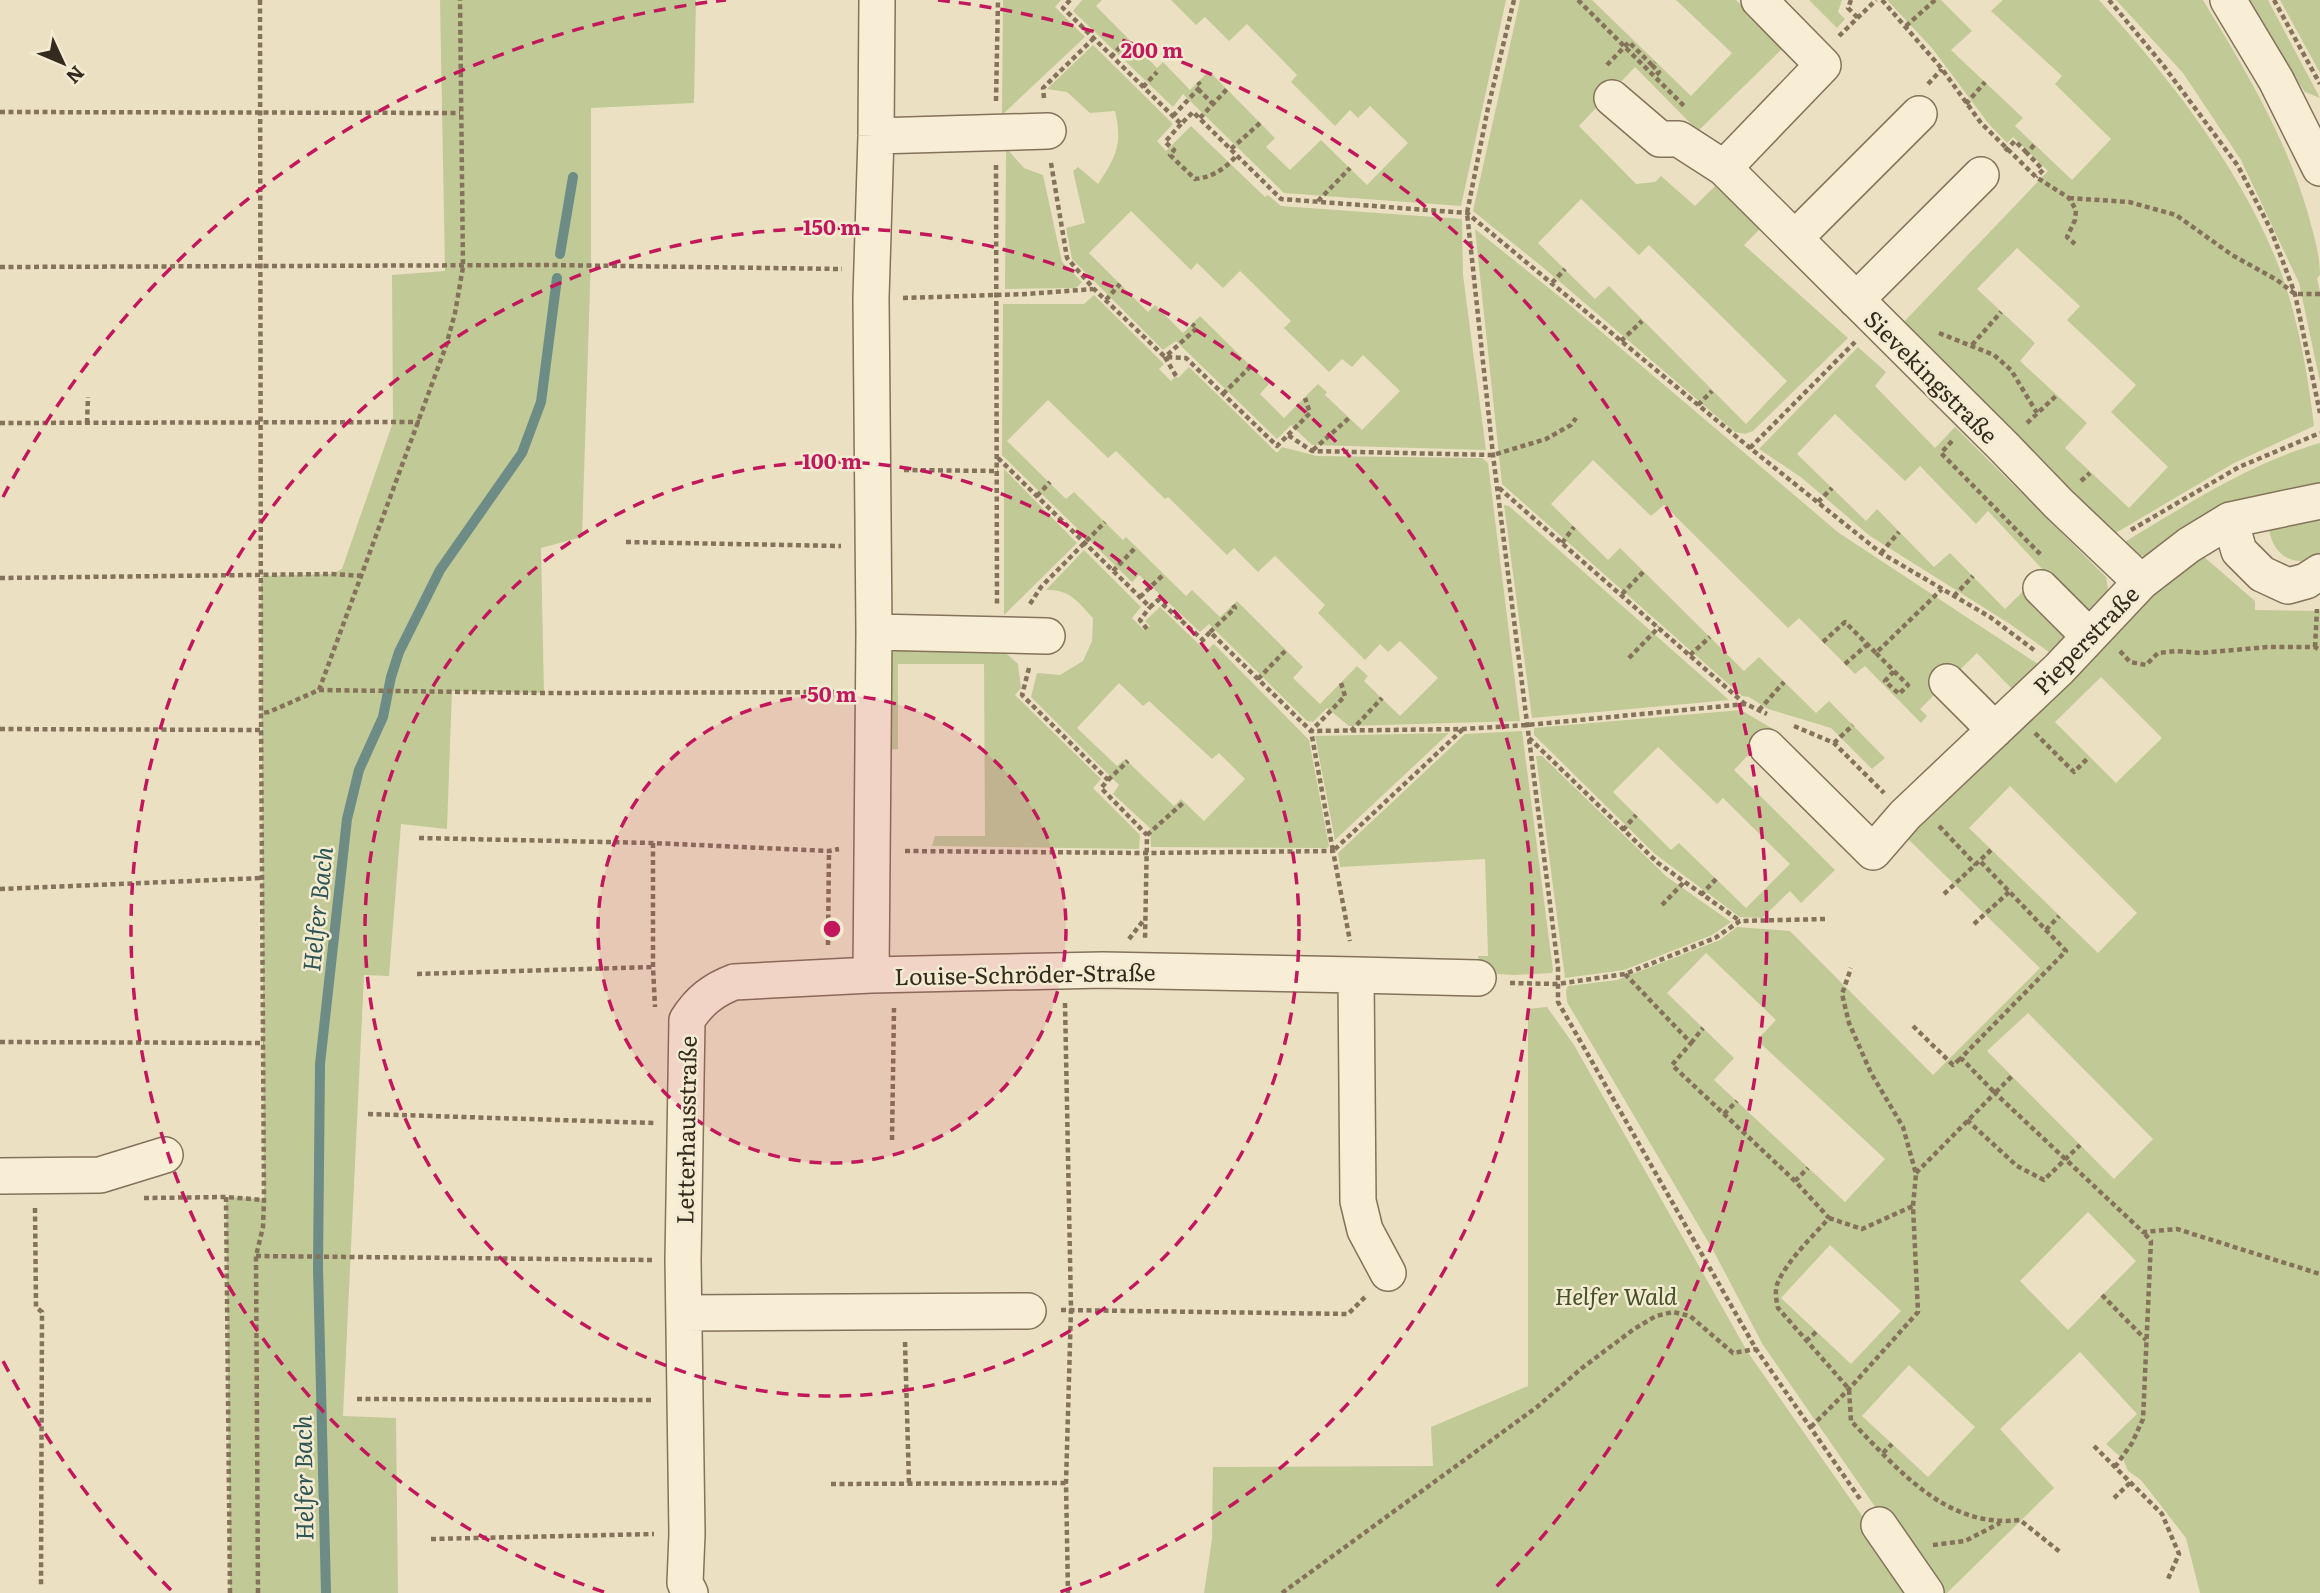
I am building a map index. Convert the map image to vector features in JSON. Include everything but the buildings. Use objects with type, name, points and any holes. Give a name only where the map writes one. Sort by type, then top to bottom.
[{"type":"street","name":"Louise-Schröder-Straße","points":[[877,0],[876,136],[857,279],[873,469],[873,851],[883,986],[1147,971],[1478,978]]},
{"type":"street","points":[[1724,167],[1823,65],[1759,0]]},
{"type":"street","points":[[2228,0],[2276,80],[2319,163]]},
{"type":"street","name":"Sievekingstraße","points":[[1612,97],[1660,139],[1679,139],[1724,167],[2058,503],[2141,582]]},
{"type":"street","points":[[1795,238],[1922,100]]},
{"type":"street","points":[[876,136],[1048,131]]},
{"type":"street","points":[[1866,311],[1981,175]]},
{"type":"street","name":"Pieperstraße","points":[[1895,826],[2059,668],[2141,582],[2189,545],[2230,520],[2320,501]]},
{"type":"street","points":[[2230,520],[2239,551],[2262,575],[2288,586],[2306,581],[2317,585]]},
{"type":"street","points":[[2041,587],[2089,636]]},
{"type":"street","points":[[874,632],[1047,636]]},
{"type":"street","points":[[1947,682],[2004,721]]},
{"type":"street","points":[[1774,727],[1873,852],[1895,826]]},
{"type":"street","points":[[1356,975],[1358,1201],[1365,1230],[1388,1273]]},
{"type":"street","name":"Letterhausstraße","points":[[690,1593],[685,1583],[687,1020],[697,1005],[715,990],[734,982],[828,977],[883,986]]},
{"type":"street","points":[[0,1176],[100,1175],[164,1155]]},
{"type":"street","points":[[684,1313],[1028,1311]]},
{"type":"street","points":[[1888,1538],[1926,1593]]},
{"type":"path","points":[[258,1593],[256,1256],[263,1227],[264,1200],[260,0]]},
{"type":"path","points":[[319,690],[420,422],[455,313],[463,267],[460,0]]},
{"type":"path","points":[[998,0],[995,134],[997,609],[1030,670],[1022,695],[1108,780]]},
{"type":"path","points":[[1070,0],[1063,8],[1181,124]]},
{"type":"path","points":[[1514,0],[1466,213],[1493,455],[1558,967],[1558,1002],[1756,1349],[1888,1538],[1965,1541],[2001,1522]]},
{"type":"path","points":[[1851,0],[1848,8],[1858,18]]},
{"type":"path","points":[[1823,65],[1838,38],[1876,0]]},
{"type":"path","points":[[1882,0],[1942,69],[1981,123],[2036,177],[2069,198],[2076,210],[2075,220],[2067,237],[2075,244]]},
{"type":"path","points":[[1906,26],[1935,0]]},
{"type":"path","points":[[2109,0],[2163,65],[2238,166],[2271,230],[2295,294],[2320,413]]},
{"type":"path","points":[[2274,0],[2320,84]]},
{"type":"path","points":[[1580,1],[1690,112]]},
{"type":"path","points":[[1111,57],[1128,38]]},
{"type":"path","points":[[1093,39],[1043,88],[1053,178],[1067,258],[1094,289],[1166,357],[1176,376]]},
{"type":"path","points":[[1625,47],[1629,43],[1653,64],[1659,72],[1654,77]]},
{"type":"path","points":[[1922,100],[1942,69]]},
{"type":"path","points":[[1143,88],[1157,72]]},
{"type":"path","points":[[1966,104],[1985,82]]},
{"type":"path","points":[[1173,116],[1198,86],[1213,104]]},
{"type":"path","points":[[1199,118],[1227,89]]},
{"type":"path","points":[[0,112],[460,113]]},
{"type":"path","points":[[1237,155],[1224,169],[1205,178],[1195,179],[1170,155],[1174,150],[1165,142],[1193,112],[1231,149],[1237,155],[1281,199],[1466,213],[1881,553],[1990,617],[2059,668]]},
{"type":"path","points":[[1231,149],[1260,123]]},
{"type":"path","points":[[2019,145],[2043,170],[2036,177]]},
{"type":"path","points":[[2026,153],[2034,145]]},
{"type":"path","points":[[1317,202],[1350,168]]},
{"type":"path","points":[[2069,198],[2129,202],[2176,215],[2232,255],[2277,280],[2295,294],[2320,294]]},
{"type":"path","points":[[0,267],[549,265],[857,279],[997,295],[1094,289]]},
{"type":"path","points":[[1552,284],[1565,269]]},
{"type":"path","points":[[1105,300],[1120,284]]},
{"type":"path","points":[[1750,448],[1866,311]]},
{"type":"path","points":[[1972,345],[2001,312]]},
{"type":"path","points":[[1621,341],[1642,321]]},
{"type":"path","points":[[1166,357],[1196,328],[1192,324]]},
{"type":"path","points":[[1929,327],[1994,355],[2011,370],[2037,413]]},
{"type":"path","points":[[1166,357],[1186,358],[1278,446],[1310,413],[1305,398]]},
{"type":"path","points":[[1223,394],[1251,366]]},
{"type":"path","points":[[1698,405],[1712,391]]},
{"type":"path","points":[[2004,447],[2057,395]]},
{"type":"path","points":[[87,424],[88,397]]},
{"type":"path","points":[[1974,417],[1941,453],[2056,570],[2041,587]]},
{"type":"path","points":[[1312,451],[1349,418]]},
{"type":"path","points":[[1289,435],[1312,451],[1493,455],[1546,439],[1571,425],[1576,418]]},
{"type":"path","points":[[0,423],[420,422]]},
{"type":"path","points":[[2103,547],[2239,467],[2320,433]]},
{"type":"path","points":[[998,458],[1150,607]]},
{"type":"path","points":[[873,469],[998,471]]},
{"type":"path","points":[[1037,496],[1050,482]]},
{"type":"path","points":[[1498,486],[1746,704],[1759,710],[1774,727],[1834,743],[1895,826]]},
{"type":"path","points":[[1818,502],[1832,488]]},
{"type":"path","points":[[1041,587],[1105,522]]},
{"type":"path","points":[[1562,543],[1574,527]]},
{"type":"path","points":[[1881,553],[1899,532]]},
{"type":"path","points":[[626,542],[846,546]]},
{"type":"path","points":[[1113,571],[1136,547]]},
{"type":"path","points":[[1622,594],[1644,571]]},
{"type":"path","points":[[0,578],[332,574],[363,576]]},
{"type":"path","points":[[1140,597],[1164,574]]},
{"type":"path","points":[[1954,596],[1973,576]]},
{"type":"path","points":[[2146,665],[2158,653],[2176,651],[2201,653],[2267,647],[2318,648],[2317,585]]},
{"type":"path","points":[[1876,653],[1942,589]]},
{"type":"path","points":[[1147,629],[1140,620],[1158,600],[1203,640],[1235,608],[1233,605]]},
{"type":"path","points":[[1823,642],[1845,622],[1868,644],[1908,685],[1899,694],[1885,681],[1894,671]]},
{"type":"path","points":[[1629,658],[1659,627]]},
{"type":"path","points":[[1210,632],[1311,731],[1356,975]]},
{"type":"path","points":[[1690,655],[1710,637]]},
{"type":"path","points":[[1845,664],[1868,644]]},
{"type":"path","points":[[1258,679],[1286,650]]},
{"type":"path","points":[[1759,710],[1784,682]]},
{"type":"path","points":[[1311,731],[1345,696],[1341,683]]},
{"type":"path","points":[[261,713],[319,690],[544,693],[874,690]]},
{"type":"path","points":[[1351,731],[1382,698]]},
{"type":"path","points":[[1311,731],[1463,729],[1746,704]]},
{"type":"path","points":[[2004,721],[2074,772],[2089,757]]},
{"type":"path","points":[[1834,743],[1853,725]]},
{"type":"path","points":[[0,729],[261,730]]},
{"type":"path","points":[[419,838],[653,843],[830,851],[845,847],[873,851],[1333,851],[1463,729]]},
{"type":"path","points":[[1529,738],[1658,863],[1740,920],[1825,919]]},
{"type":"path","points":[[1128,761],[1101,788],[1147,835]]},
{"type":"path","points":[[1147,971],[1144,920],[1147,835],[1184,803]]},
{"type":"path","points":[[1622,830],[1636,815]]},
{"type":"path","points":[[1913,1026],[1953,1065],[2066,951],[2009,892],[1947,836]]},
{"type":"path","points":[[653,843],[653,967],[656,1020]]},
{"type":"path","points":[[1944,894],[1992,850]]},
{"type":"path","points":[[828,977],[830,851]]},
{"type":"path","points":[[0,889],[262,878]]},
{"type":"path","points":[[1701,895],[1716,879]]},
{"type":"path","points":[[1662,905],[1684,882]]},
{"type":"path","points":[[1974,924],[2009,892]]},
{"type":"path","points":[[2046,930],[2059,916]]},
{"type":"path","points":[[1478,978],[1509,983],[1558,984],[1625,974],[1715,938],[1740,920]]},
{"type":"path","points":[[416,974],[653,967]]},
{"type":"path","points":[[1811,1427],[1918,1312],[1913,1206],[1916,1174],[1903,1127],[1871,1073],[1849,1023],[1842,994],[1851,968]]},
{"type":"path","points":[[1625,974],[1691,1043]]},
{"type":"path","points":[[883,986],[892,1140]]},
{"type":"path","points":[[1065,1002],[1071,1309],[1066,1483],[1068,1593]]},
{"type":"path","points":[[1703,1028],[1672,1065],[1795,1181],[1829,1218],[1862,1229],[1913,1206]]},
{"type":"path","points":[[0,1042],[264,1043]]},
{"type":"path","points":[[1961,1058],[2151,1241],[2143,1419],[2132,1443],[2115,1467]]},
{"type":"path","points":[[1916,1174],[2012,1076]]},
{"type":"path","points":[[1724,1114],[1737,1101]]},
{"type":"path","points":[[368,1114],[650,1123],[650,1110]]},
{"type":"path","points":[[1967,1120],[2017,1166],[2044,1180],[2080,1145]]},
{"type":"path","points":[[1795,1181],[1808,1168]]},
{"type":"path","points":[[230,1593],[226,1197],[264,1200]]},
{"type":"path","points":[[34,1198],[36,1307],[42,1312],[41,1586]]},
{"type":"path","points":[[1829,1218],[1778,1281],[1775,1297],[1778,1308],[1849,1389],[1851,1421],[1915,1486],[1954,1511],[2001,1522],[2020,1520],[2060,1552]]},
{"type":"path","points":[[2143,1232],[2177,1229],[2320,1274]]},
{"type":"path","points":[[256,1256],[652,1260],[652,1246]]},
{"type":"path","points":[[1028,1311],[1071,1309],[1348,1314],[1388,1273]]},
{"type":"path","points":[[2102,1295],[2147,1341]]},
{"type":"path","points":[[904,1312],[909,1484]]},
{"type":"path","points":[[1282,1593],[1537,1407],[1582,1368],[1634,1329],[1656,1316],[1673,1312],[1690,1316],[1733,1353],[1756,1349]]},
{"type":"path","points":[[1806,1341],[1816,1332]]},
{"type":"path","points":[[357,1399],[651,1400]]},
{"type":"path","points":[[1883,1453],[1892,1444]]},
{"type":"path","points":[[2094,1446],[2162,1514],[2179,1554],[2168,1579]]},
{"type":"path","points":[[2114,1498],[2131,1482]]},
{"type":"path","points":[[831,1484],[1066,1483]]},
{"type":"path","points":[[430,1539],[652,1534]]},
{"type":"green space","points":[[440,0],[696,0],[694,103],[591,108],[591,257],[582,537],[541,548],[544,693],[452,691],[447,829],[401,824],[389,976],[364,975],[343,1416],[396,1418],[398,1593],[230,1593],[226,1197],[264,1199],[261,576],[332,574],[342,569],[393,422],[392,275],[445,271]]},
{"type":"green space","points":[[1003,0],[1061,0],[1055,7],[1085,37],[1002,115]]},
{"type":"green space","points":[[1082,0],[1102,0],[1096,6],[1157,68],[1163,62],[1190,90],[1209,71],[1275,138],[1266,147],[1290,170],[1321,140],[1367,185],[1408,143],[1370,106],[1358,118],[1350,110],[1335,126],[1291,82],[1297,75],[1247,24],[1229,41],[1205,17],[1196,25],[1171,0],[1506,0],[1461,206],[1284,193],[1183,94],[1173,107],[1073,11]]},
{"type":"green space","points":[[1520,0],[1592,0],[1691,96],[1732,53],[1676,0],[1736,0],[1783,48],[1698,131],[1635,67],[1579,126],[1636,184],[1655,182],[1661,176],[1695,206],[1715,186],[1760,229],[1744,245],[1848,338],[1753,431],[1745,434],[1735,432],[1473,211]],"holes":[[[1581,199],[1639,255],[1649,245],[1787,381],[1746,424],[1609,286],[1595,299],[1538,243]]]},
{"type":"green space","points":[[1809,0],[1842,0],[1838,12],[1845,19],[1837,28]]},
{"type":"green space","points":[[1887,0],[1941,0],[1972,31],[1951,50],[2023,118],[2015,126],[2072,180],[2111,139],[2055,84],[2062,76],[1991,11],[2003,0],[2099,0],[2204,129],[2267,238],[2293,312],[2314,426],[2234,463],[2109,537],[1900,326],[2048,171],[2013,137],[2007,143],[1988,123],[1932,48]],"holes":[[[2017,248],[2080,306],[2067,320],[2136,385],[2111,412],[2168,467],[2129,508],[2065,448],[2087,423],[2020,361],[2035,343],[1977,289]]]},
{"type":"green space","points":[[2116,0],[2203,0],[2264,105],[2300,188],[2318,253],[2320,382],[2299,283],[2241,160],[2183,73]]},
{"type":"green space","points":[[2248,0],[2268,0],[2320,98],[2305,92]]},
{"type":"green space","points":[[2280,0],[2320,0],[2320,73]]},
{"type":"green space","points":[[1093,45],[1173,124],[1157,141],[1166,151],[1191,126],[1265,197],[1268,195],[1281,206],[1462,219],[1463,275],[1486,450],[1312,445],[1291,425],[1277,439],[1176,341],[1163,350],[1072,259],[1066,228],[1085,223],[1073,171],[1078,167],[1098,184],[1116,150],[1118,133],[1115,111],[1090,113],[1067,92],[1047,89]],"holes":[[[1131,211],[1191,270],[1197,263],[1223,288],[1240,271],[1291,321],[1284,328],[1329,372],[1342,359],[1352,367],[1363,355],[1400,391],[1362,430],[1325,395],[1327,392],[1318,384],[1284,418],[1260,394],[1269,384],[1200,316],[1183,333],[1155,305],[1148,312],[1089,253]]]},
{"type":"green space","points":[[1006,148],[1024,168],[1043,175],[1062,262],[1082,282],[1076,288],[1005,289]]},
{"type":"green space","points":[[1475,229],[1565,301],[1839,533],[2041,666],[2013,690],[1977,653],[1920,709],[1927,716],[1921,723],[1865,666],[1855,674],[1799,618],[1788,628],[1664,505],[1651,516],[1593,460],[1551,504],[1608,560],[1620,548],[1744,671],[1759,657],[1816,713],[1829,701],[1885,758],[1872,769],[1831,728],[1768,709],[1749,697],[1742,696],[1502,484]]},
{"type":"green space","points":[[1094,295],[1164,364],[1159,369],[1171,381],[1189,367],[1277,453],[1282,447],[1317,456],[1482,458],[1488,463],[1520,721],[1349,726],[1327,708],[1313,722],[1307,721],[1209,624],[1200,632],[1139,575],[1132,582],[1002,455],[1003,304],[1084,304]],"holes":[[[1048,400],[1108,458],[1116,451],[1227,555],[1234,548],[1258,572],[1275,556],[1325,605],[1318,613],[1365,660],[1380,644],[1388,652],[1400,641],[1438,678],[1400,716],[1364,681],[1368,676],[1357,666],[1320,704],[1293,678],[1303,667],[1237,601],[1220,617],[1192,590],[1186,596],[1126,537],[1123,540],[1074,492],[1066,499],[1007,441]]]},
{"type":"green space","points":[[1858,347],[1886,372],[1875,386],[1935,448],[1955,427],[2106,577],[2108,589],[2104,600],[2055,652],[2049,652],[2010,624],[1870,536],[1802,478],[1759,449]],"holes":[[[1835,414],[1905,481],[1920,466],[1976,524],[1988,511],[2044,571],[2005,609],[1950,553],[1934,567],[1877,509],[1866,521],[1797,454]]]},
{"type":"green space","points":[[2320,443],[2320,484],[2264,495],[2214,512],[2146,556],[2129,554],[2118,546],[2241,475]]},
{"type":"green space","points":[[1004,469],[1077,543],[1004,615]]},
{"type":"green space","points":[[1504,505],[1509,506],[1729,700],[1532,718]]},
{"type":"green space","points":[[2320,515],[2320,556],[2300,561],[2292,560],[2278,551],[2268,524]]},
{"type":"green space","points":[[1084,550],[1141,607],[1132,618],[1145,631],[1150,626],[1145,621],[1160,607],[1206,651],[1214,644],[1309,740],[1329,846],[1151,847],[1150,828],[1113,794],[1119,785],[1031,697],[1037,673],[1060,675],[1083,661],[1092,641],[1093,618],[1067,594],[1046,590]],"holes":[[[1119,683],[1143,706],[1149,701],[1212,759],[1219,753],[1245,779],[1204,821],[1181,799],[1174,806],[1125,759],[1117,766],[1077,728]]]},
{"type":"green space","points":[[2203,556],[2255,601],[2255,610],[2320,611],[2320,1593],[2200,1593],[2186,1538],[2141,1480],[2128,1471],[2123,1459],[2106,1444],[2137,1414],[2080,1352],[2000,1429],[2054,1488],[1945,1593],[1885,1521],[1763,1345],[1713,1250],[1567,1002],[1566,990],[1568,986],[1617,980],[1720,940],[1737,927],[1790,931],[1933,1075],[2040,968],[1907,838],[2160,587]],"holes":[[[2101,677],[2162,738],[2116,783],[2055,722]],[[2010,786],[2137,913],[2098,953],[1969,828]],[[1706,953],[1776,1020],[1757,1040],[1885,1159],[1845,1202],[1714,1080],[1734,1058],[1667,993]],[[2028,1013],[2153,1139],[2114,1179],[1987,1051]],[[2088,1212],[2136,1261],[2068,1330],[2020,1281]],[[1830,1245],[1901,1311],[1851,1364],[1781,1298]],[[1909,1365],[1975,1427],[1928,1477],[1862,1416]]]},
{"type":"green space","points":[[897,645],[998,646],[1018,664],[1021,688],[1015,695],[1101,779],[1093,788],[1140,835],[1139,849],[932,846],[935,836],[985,836],[984,664],[898,664],[898,749],[887,750],[888,661]]},
{"type":"green space","points":[[1741,710],[1773,729],[1734,770],[1835,870],[1801,903],[1790,891],[1762,918],[1740,917],[1655,854],[1534,735],[1534,728]],"holes":[[[1658,747],[1717,804],[1723,798],[1790,864],[1746,908],[1679,843],[1671,850],[1613,792]]]},
{"type":"green space","points":[[1522,731],[1553,970],[1552,973],[1514,975],[1482,973],[1478,956],[1488,956],[1485,859],[1340,867],[1338,853],[1465,734]]},
{"type":"green space","points":[[1449,733],[1335,840],[1315,736]]},
{"type":"green space","points":[[1536,756],[1542,756],[1667,877],[1731,922],[1712,935],[1624,970],[1565,978]]},
{"type":"green space","name":"Helfer Wald","points":[[1547,1007],[1574,1045],[1747,1351],[1916,1593],[1204,1593],[1212,1539],[1213,1467],[1433,1466],[1431,1427],[1528,1386],[1528,1009]]},
{"type":"waterway","name":"Helfer Bach","points":[[560,254],[573,177]]},
{"type":"waterway","name":"Helfer Bach","points":[[326,1593],[318,1267],[320,1064],[347,819],[359,770],[383,717],[399,652],[440,570],[522,453],[541,402],[557,278]]}]
